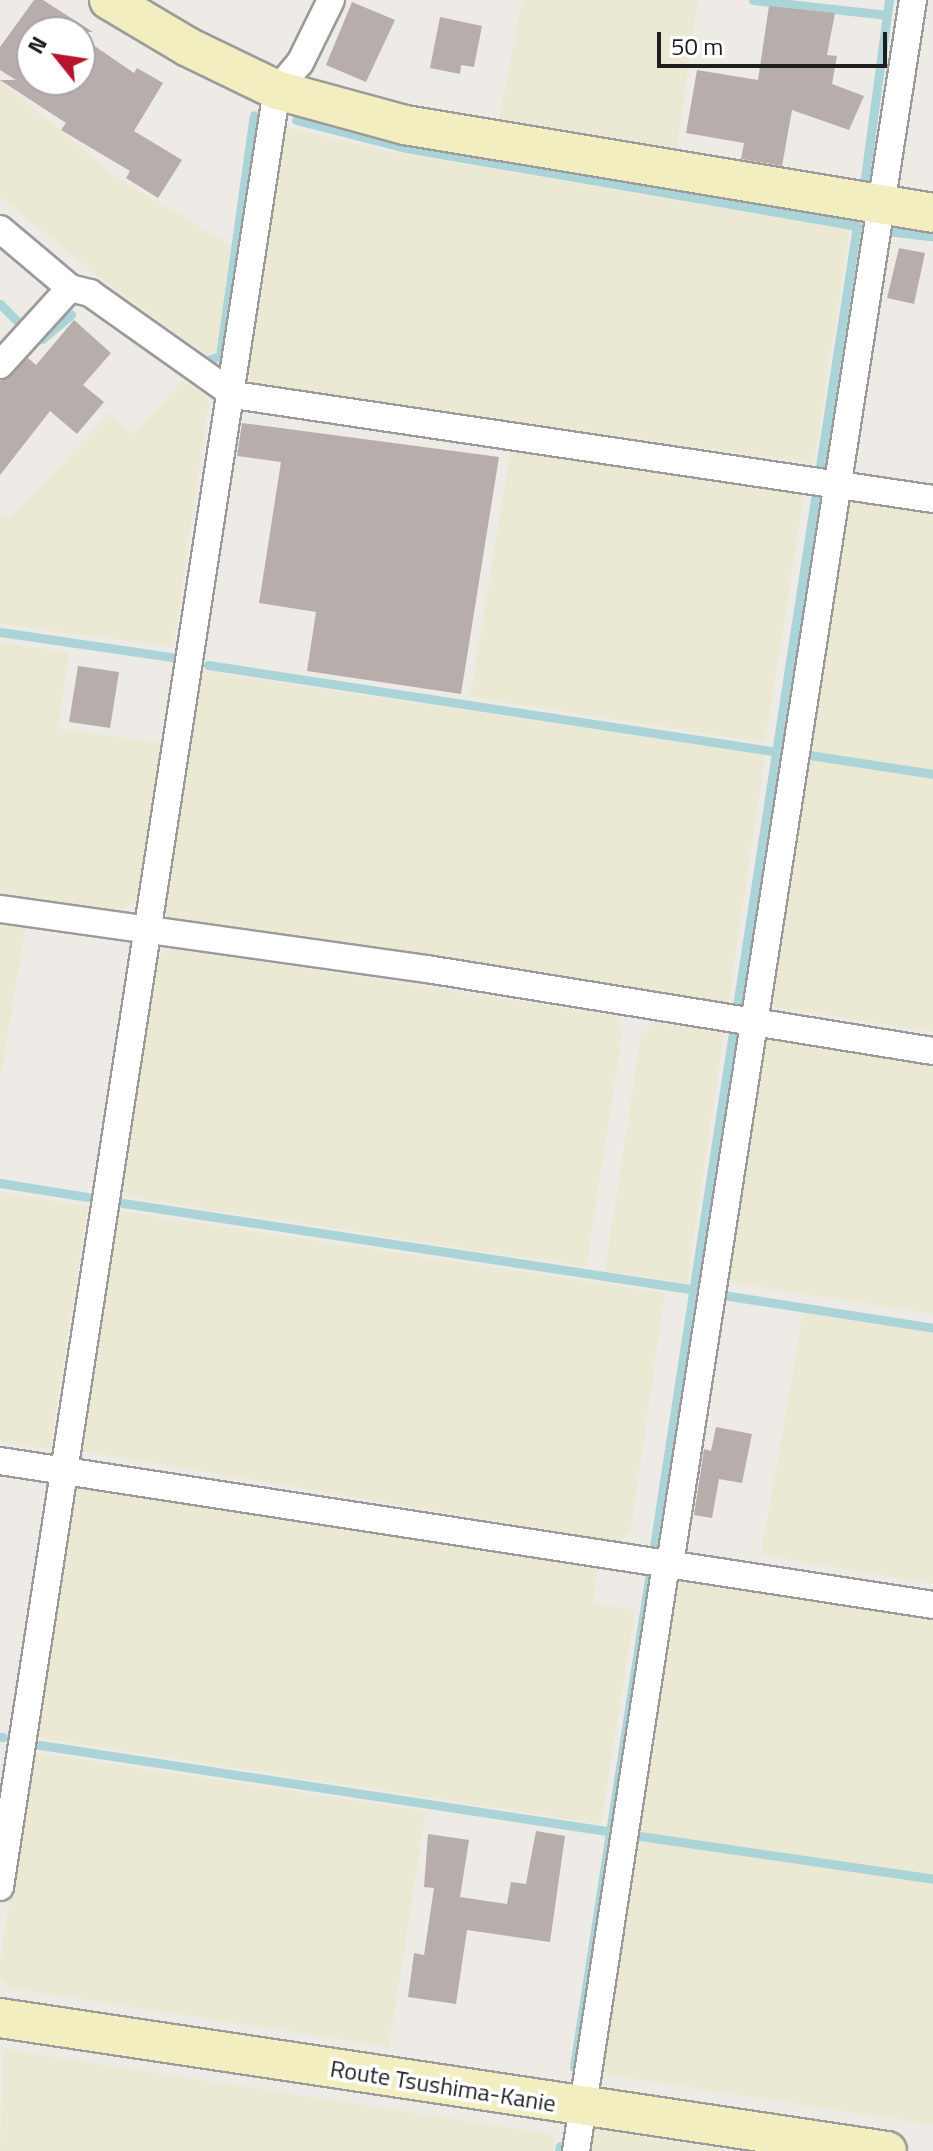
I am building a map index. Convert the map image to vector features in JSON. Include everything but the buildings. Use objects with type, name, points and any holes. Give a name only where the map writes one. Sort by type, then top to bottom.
[{"type":"main road","points":[[109,0],[188,47],[277,90],[405,125],[933,213]]},
{"type":"main road","name":"Route Tsushima-Kanie","points":[[0,2018],[887,2151]]},
{"type":"street","points":[[0,1887],[62,1470],[234,395],[277,90],[300,63],[331,0]]},
{"type":"street","points":[[576,2151],[659,1563],[752,1025],[822,483],[881,205],[913,0]]},
{"type":"street","points":[[0,229],[70,288],[90,293],[234,395],[933,499]]},
{"type":"street","points":[[0,365],[70,288]]},
{"type":"street","points":[[0,909],[427,969],[723,1021],[933,1051]]},
{"type":"street","points":[[0,1461],[933,1605]]},
{"type":"shaded area","points":[[522,0],[698,0],[676,154],[498,123]]},
{"type":"shaded area","points":[[0,80],[109,172],[231,245],[216,354],[206,355],[103,280],[0,197]]},
{"type":"shaded area","points":[[283,126],[386,151],[850,230],[814,464],[257,385],[247,374]]},
{"type":"shaded area","points":[[182,381],[201,391],[209,403],[173,647],[0,624],[0,513],[10,519],[109,413],[134,434]]},
{"type":"shaded area","points":[[511,449],[804,495],[765,743],[470,697]]},
{"type":"shaded area","points":[[842,494],[933,508],[933,1032],[761,1005]]},
{"type":"shaded area","points":[[0,642],[69,653],[58,728],[162,743],[136,901],[120,911],[0,894]]},
{"type":"shaded area","points":[[202,671],[765,755],[728,1005],[174,922],[161,911]]},
{"type":"shaded area","points":[[0,921],[26,926],[0,1082]]},
{"type":"shaded area","points":[[171,948],[616,1016],[623,1030],[586,1267],[115,1195],[154,960]]},
{"type":"shaded area","points":[[655,1022],[724,1033],[687,1283],[605,1271],[641,1034]]},
{"type":"shaded area","points":[[768,1033],[933,1059],[933,1314],[721,1281],[755,1044]]},
{"type":"shaded area","points":[[0,1192],[88,1206],[50,1449],[0,1442]]},
{"type":"shaded area","points":[[113,1210],[665,1293],[631,1529],[619,1542],[76,1450]]},
{"type":"shaded area","points":[[803,1313],[933,1333],[933,1584],[761,1555]]},
{"type":"shaded area","points":[[72,1474],[599,1565],[593,1604],[635,1610],[601,1824],[33,1737]]},
{"type":"shaded area","points":[[677,1569],[933,1610],[933,2125],[595,2073]]},
{"type":"shaded area","points":[[31,1752],[426,1811],[389,2047],[10,1988],[0,1975],[0,1964]]},
{"type":"shaded area","points":[[3,2049],[556,2135],[553,2151],[0,2151]]},
{"type":"shaded area","points":[[587,2128],[733,2151],[583,2151]]},
{"type":"waterway","points":[[753,0],[887,15]]},
{"type":"waterway","points":[[864,185],[889,0]]},
{"type":"waterway","points":[[199,358],[204,361],[220,356],[254,115]]},
{"type":"waterway","points":[[296,120],[406,148],[857,226],[574,2067]]},
{"type":"waterway","points":[[895,232],[933,237]]},
{"type":"waterway","points":[[0,304],[18,322]]},
{"type":"waterway","points":[[42,339],[71,315]]},
{"type":"waterway","points":[[0,632],[172,657]]},
{"type":"waterway","points":[[208,665],[778,752]]},
{"type":"waterway","points":[[809,755],[933,774]]},
{"type":"waterway","points":[[0,1183],[87,1197]]},
{"type":"waterway","points":[[123,1203],[696,1290]]},
{"type":"waterway","points":[[723,1295],[933,1328]]},
{"type":"waterway","points":[[40,1745],[613,1832]]},
{"type":"waterway","points":[[640,1836],[933,1879]]},
{"type":"waterway","points":[[559,2151],[560,2146]]}]
